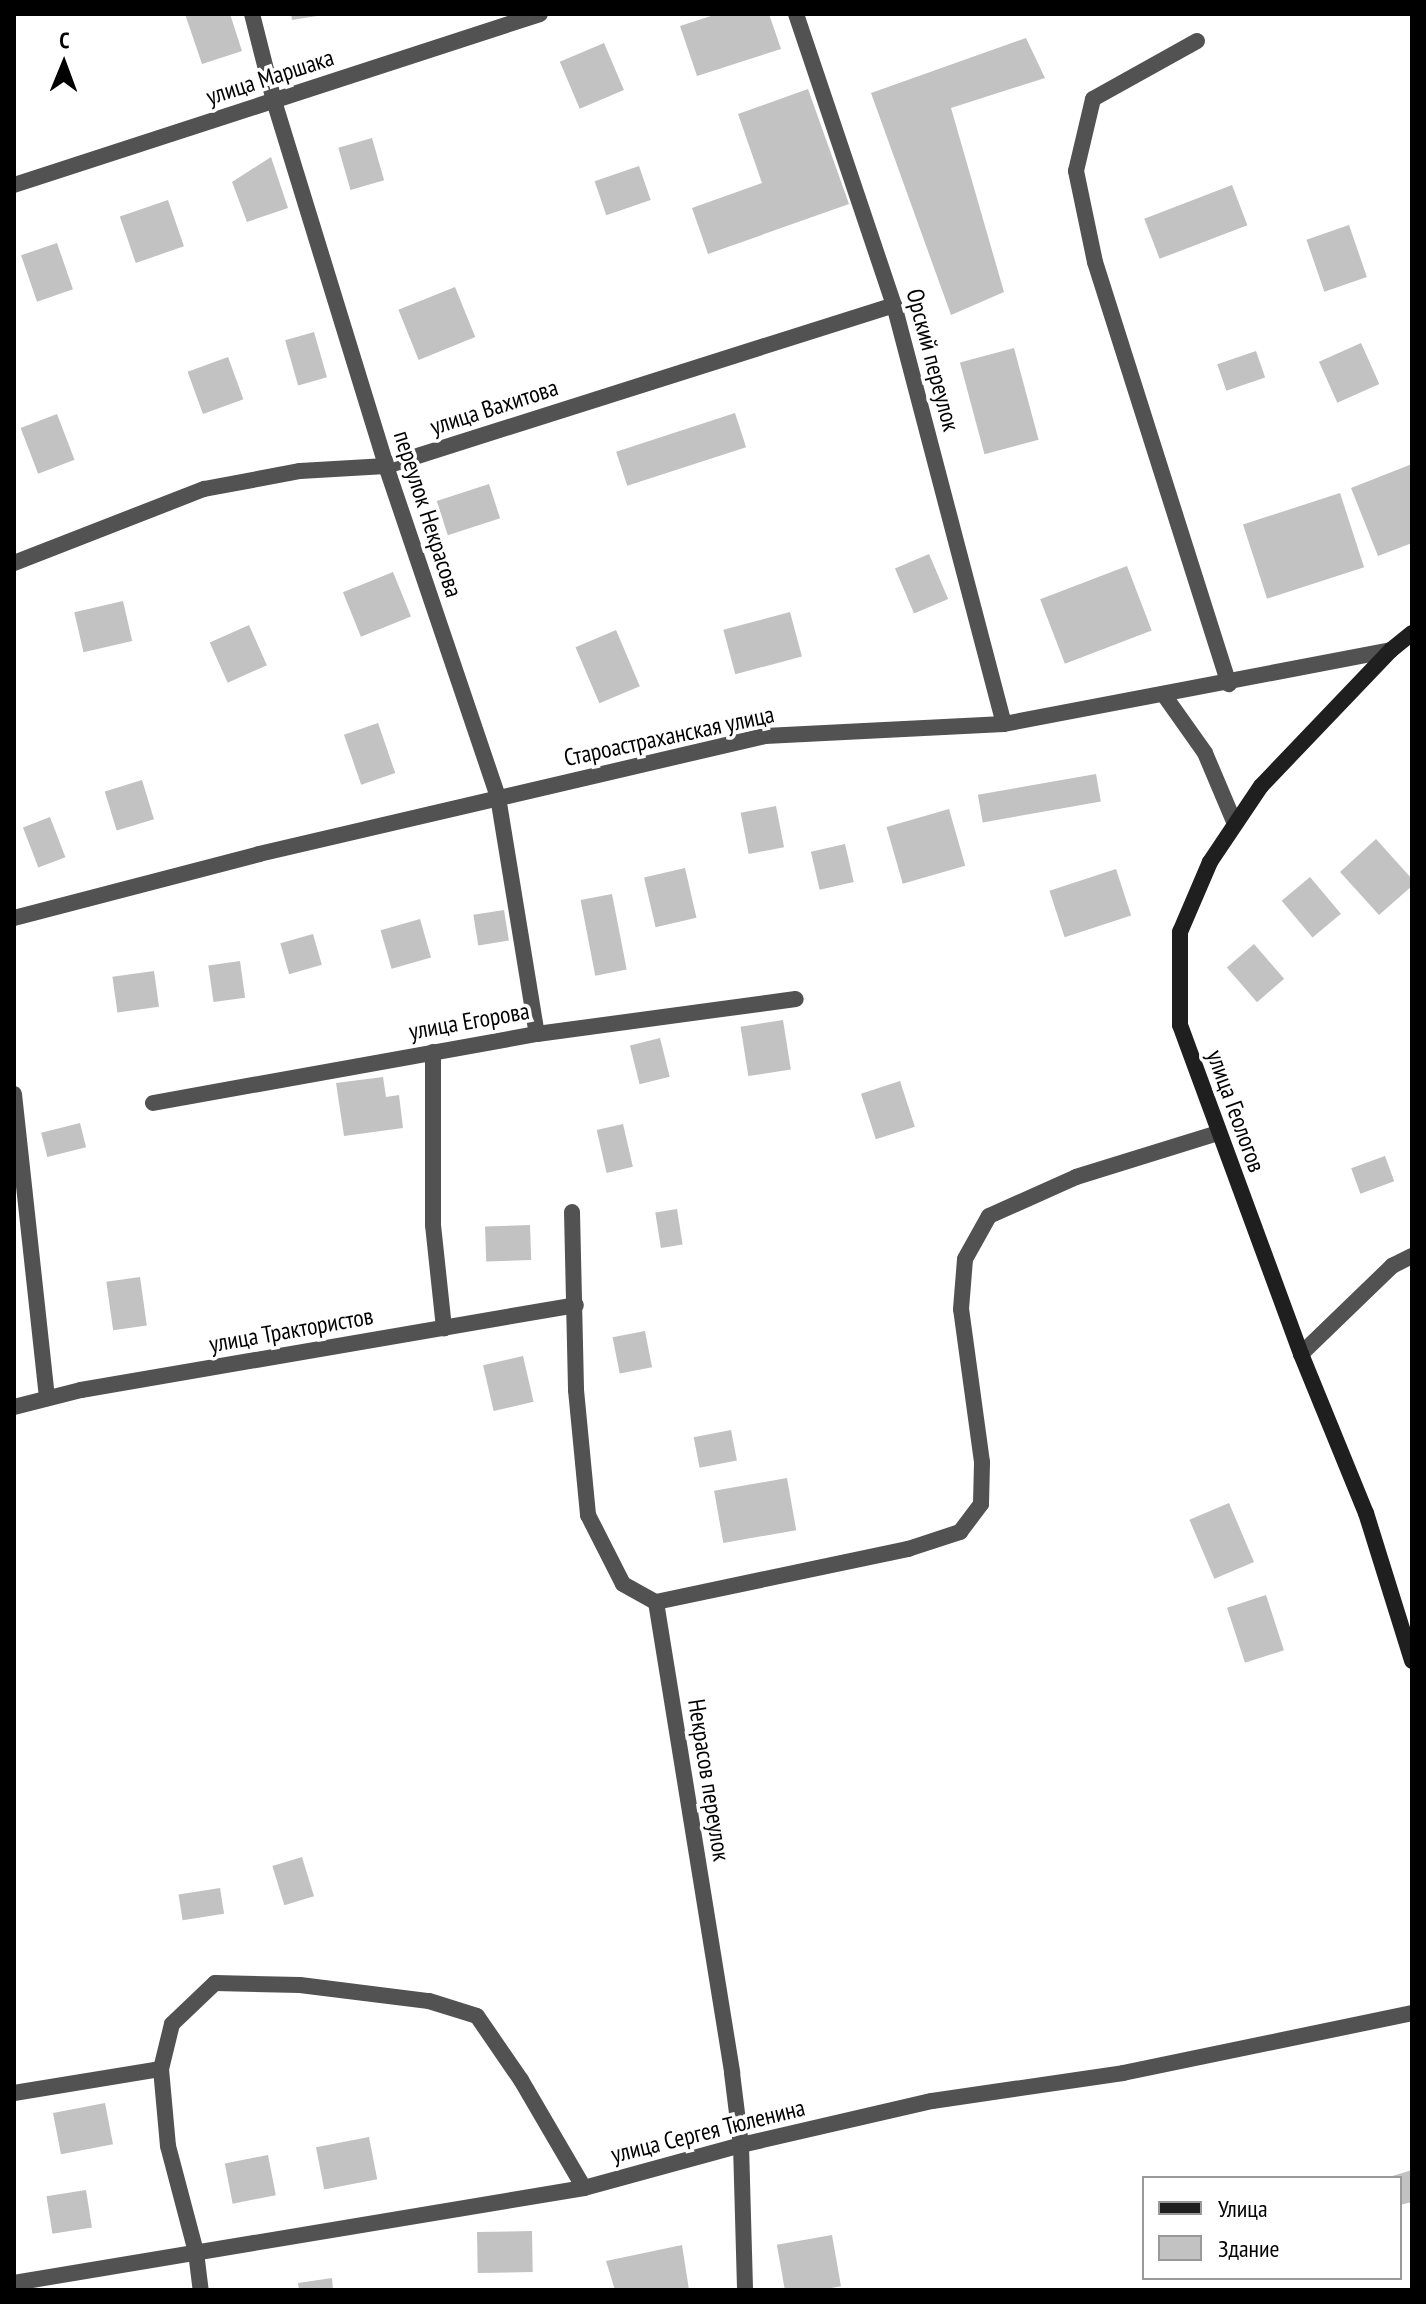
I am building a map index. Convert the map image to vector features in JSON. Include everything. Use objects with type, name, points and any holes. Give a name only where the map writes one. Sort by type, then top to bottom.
[{"type":"street","name":"переулок Некрасова","points":[[252,14],[274,101],[386,466],[498,797],[537,1034]]},
{"type":"street","name":"улица Маршака","points":[[14,185],[540,14]]},
{"type":"street","name":"Орский переулок","points":[[796,14],[894,305],[1004,724]]},
{"type":"street","points":[[1197,41],[1093,99],[1076,171],[1095,262],[1229,684]]},
{"type":"street","name":"улица Вахитова","points":[[14,563],[204,489],[300,471],[386,466],[894,305]]},
{"type":"street","name":"улица Геологов","points":[[1412,633],[1391,650],[1261,786],[1210,862],[1180,932],[1180,1025],[1301,1354],[1366,1513],[1412,1661]]},
{"type":"street","name":"Староастраханская улица","points":[[14,918],[498,797],[765,736],[1004,724],[1229,684],[1391,650]]},
{"type":"street","points":[[1164,695],[1205,753],[1235,824]]},
{"type":"street","name":"улица Егорова","points":[[153,1103],[537,1034],[796,999]]},
{"type":"street","points":[[433,1052],[433,1225],[444,1328]]},
{"type":"street","points":[[14,1094],[47,1398]]},
{"type":"street","points":[[572,1212],[576,1390],[588,1515],[623,1584],[656,1602],[908,1549],[960,1532],[981,1504],[982,1476],[961,1309],[965,1259],[989,1216],[1076,1177],[1218,1133]]},
{"type":"street","points":[[1301,1354],[1392,1266],[1412,1256]]},
{"type":"street","name":"улица Трактористов","points":[[14,1407],[47,1398],[576,1305]]},
{"type":"street","name":"Некрасов переулок","points":[[656,1602],[741,2145],[745,2290]]},
{"type":"street","points":[[201,2290],[196,2252],[168,2146],[161,2069],[172,2024],[215,1983],[300,1985],[429,2001],[477,2016],[521,2080],[584,2188]]},
{"type":"street","name":"улица Сергея Тюленина","points":[[14,2283],[584,2188],[741,2145],[932,2101],[1123,2073],[1412,2013]]},
{"type":"street","points":[[14,2093],[161,2069]]},
{"type":"building","points":[[185,14],[230,14],[242,51],[202,64]]},
{"type":"building","points":[[291,14],[317,14],[317,16],[292,20]]},
{"type":"building","points":[[717,14],[769,14],[781,49],[697,76],[680,26]]},
{"type":"building","points":[[1026,38],[1045,78],[951,108],[1004,292],[951,315],[871,93]]},
{"type":"building","points":[[604,43],[624,90],[580,109],[560,62]]},
{"type":"building","points":[[808,89],[849,204],[708,254],[692,208],[762,183],[738,114]]},
{"type":"building","points":[[372,138],[384,180],[350,190],[338,148]]},
{"type":"building","points":[[271,157],[288,208],[247,222],[232,182]]},
{"type":"building","points":[[639,166],[651,200],[606,215],[595,181]]},
{"type":"building","points":[[1232,185],[1247,225],[1160,259],[1144,219]]},
{"type":"building","points":[[168,200],[184,246],[136,263],[120,217]]},
{"type":"building","points":[[1349,225],[1367,277],[1324,292],[1306,240]]},
{"type":"building","points":[[57,243],[73,289],[37,302],[21,255]]},
{"type":"building","points":[[455,287],[475,337],[419,360],[398,310]]},
{"type":"building","points":[[314,332],[327,377],[298,385],[285,340]]},
{"type":"building","points":[[1361,343],[1379,384],[1337,403],[1319,362]]},
{"type":"building","points":[[1014,348],[1039,440],[984,454],[960,362]]},
{"type":"building","points":[[1256,351],[1265,377],[1226,391],[1217,364]]},
{"type":"building","points":[[228,357],[243,399],[203,414],[188,372]]},
{"type":"building","points":[[735,413],[746,447],[627,486],[616,452]]},
{"type":"building","points":[[57,414],[75,460],[38,474],[21,428]]},
{"type":"building","points":[[1412,464],[1412,543],[1378,556],[1351,488]]},
{"type":"building","points":[[489,484],[500,518],[448,535],[437,501]]},
{"type":"building","points":[[1340,493],[1364,567],[1267,599],[1243,525]]},
{"type":"building","points":[[929,554],[948,599],[914,614],[895,568]]},
{"type":"building","points":[[1127,566],[1152,630],[1065,664],[1040,599]]},
{"type":"building","points":[[393,572],[411,617],[361,637],[343,592]]},
{"type":"building","points":[[123,601],[132,641],[84,652],[74,612]]},
{"type":"building","points":[[790,612],[802,656],[735,674],[723,630]]},
{"type":"building","points":[[249,625],[267,665],[228,683],[210,642]]},
{"type":"building","points":[[616,630],[640,686],[599,703],[575,647]]},
{"type":"building","points":[[378,723],[395,773],[361,785],[344,735]]},
{"type":"building","points":[[1096,774],[1101,802],[983,822],[978,795]]},
{"type":"building","points":[[142,780],[154,819],[117,831],[105,791]]},
{"type":"building","points":[[776,806],[784,847],[749,854],[741,813]]},
{"type":"building","points":[[949,809],[965,866],[903,884],[887,827]]},
{"type":"building","points":[[50,817],[65,857],[38,868],[23,827]]},
{"type":"building","points":[[1376,839],[1412,879],[1412,886],[1379,915],[1340,872]]},
{"type":"building","points":[[845,844],[854,882],[820,890],[811,852]]},
{"type":"building","points":[[685,868],[696,918],[656,927],[644,877]]},
{"type":"building","points":[[1116,869],[1131,916],[1065,937],[1049,891]]},
{"type":"building","points":[[1310,877],[1341,914],[1313,938],[1282,901]]},
{"type":"building","points":[[612,894],[627,970],[595,976],[581,900]]},
{"type":"building","points":[[504,910],[509,941],[478,945],[473,915]]},
{"type":"building","points":[[420,919],[431,957],[392,969],[381,930]]},
{"type":"building","points":[[313,934],[322,965],[289,974],[280,943]]},
{"type":"building","points":[[1254,944],[1284,979],[1257,1002],[1227,968]]},
{"type":"building","points":[[240,961],[245,998],[213,1002],[208,965]]},
{"type":"building","points":[[154,971],[159,1007],[117,1012],[112,977]]},
{"type":"building","points":[[783,1020],[791,1069],[748,1076],[741,1027]]},
{"type":"building","points":[[660,1038],[670,1077],[640,1084],[630,1045]]},
{"type":"building","points":[[383,1077],[386,1097],[399,1095],[403,1128],[344,1136],[336,1083]]},
{"type":"building","points":[[900,1081],[915,1127],[876,1139],[861,1094]]},
{"type":"building","points":[[80,1123],[86,1147],[47,1157],[41,1133]]},
{"type":"building","points":[[623,1124],[633,1167],[607,1173],[597,1130]]},
{"type":"building","points":[[1385,1156],[1394,1181],[1360,1194],[1351,1168]]},
{"type":"building","points":[[677,1209],[683,1245],[661,1248],[655,1212]]},
{"type":"building","points":[[530,1225],[531,1260],[486,1262],[485,1227]]},
{"type":"building","points":[[140,1277],[147,1326],[113,1330],[106,1282]]},
{"type":"building","points":[[645,1331],[652,1367],[620,1374],[613,1337]]},
{"type":"building","points":[[523,1356],[534,1402],[494,1411],[483,1365]]},
{"type":"building","points":[[731,1430],[737,1460],[700,1468],[694,1437]]},
{"type":"building","points":[[787,1478],[796,1530],[723,1543],[714,1491]]},
{"type":"building","points":[[1229,1503],[1254,1562],[1214,1579],[1189,1520]]},
{"type":"building","points":[[1266,1595],[1284,1650],[1245,1663],[1227,1608]]},
{"type":"building","points":[[302,1857],[314,1896],[284,1905],[272,1866]]},
{"type":"building","points":[[220,1888],[224,1914],[183,1920],[179,1895]]},
{"type":"building","points":[[105,2103],[113,2144],[61,2154],[53,2113]]},
{"type":"building","points":[[369,2137],[377,2179],[324,2190],[316,2147]]},
{"type":"building","points":[[268,2155],[276,2195],[233,2204],[225,2163]]},
{"type":"building","points":[[1412,2170],[1412,2202],[1402,2204],[1402,2176],[1392,2176]]},
{"type":"building","points":[[86,2190],[92,2228],[52,2234],[46,2196]]},
{"type":"building","points":[[532,2231],[533,2272],[478,2273],[477,2232]]},
{"type":"building","points":[[832,2235],[841,2286],[785,2290],[777,2245]]},
{"type":"building","points":[[682,2245],[689,2290],[615,2290],[606,2261]]},
{"type":"building","points":[[332,2278],[333,2290],[299,2290],[298,2283]]}]
